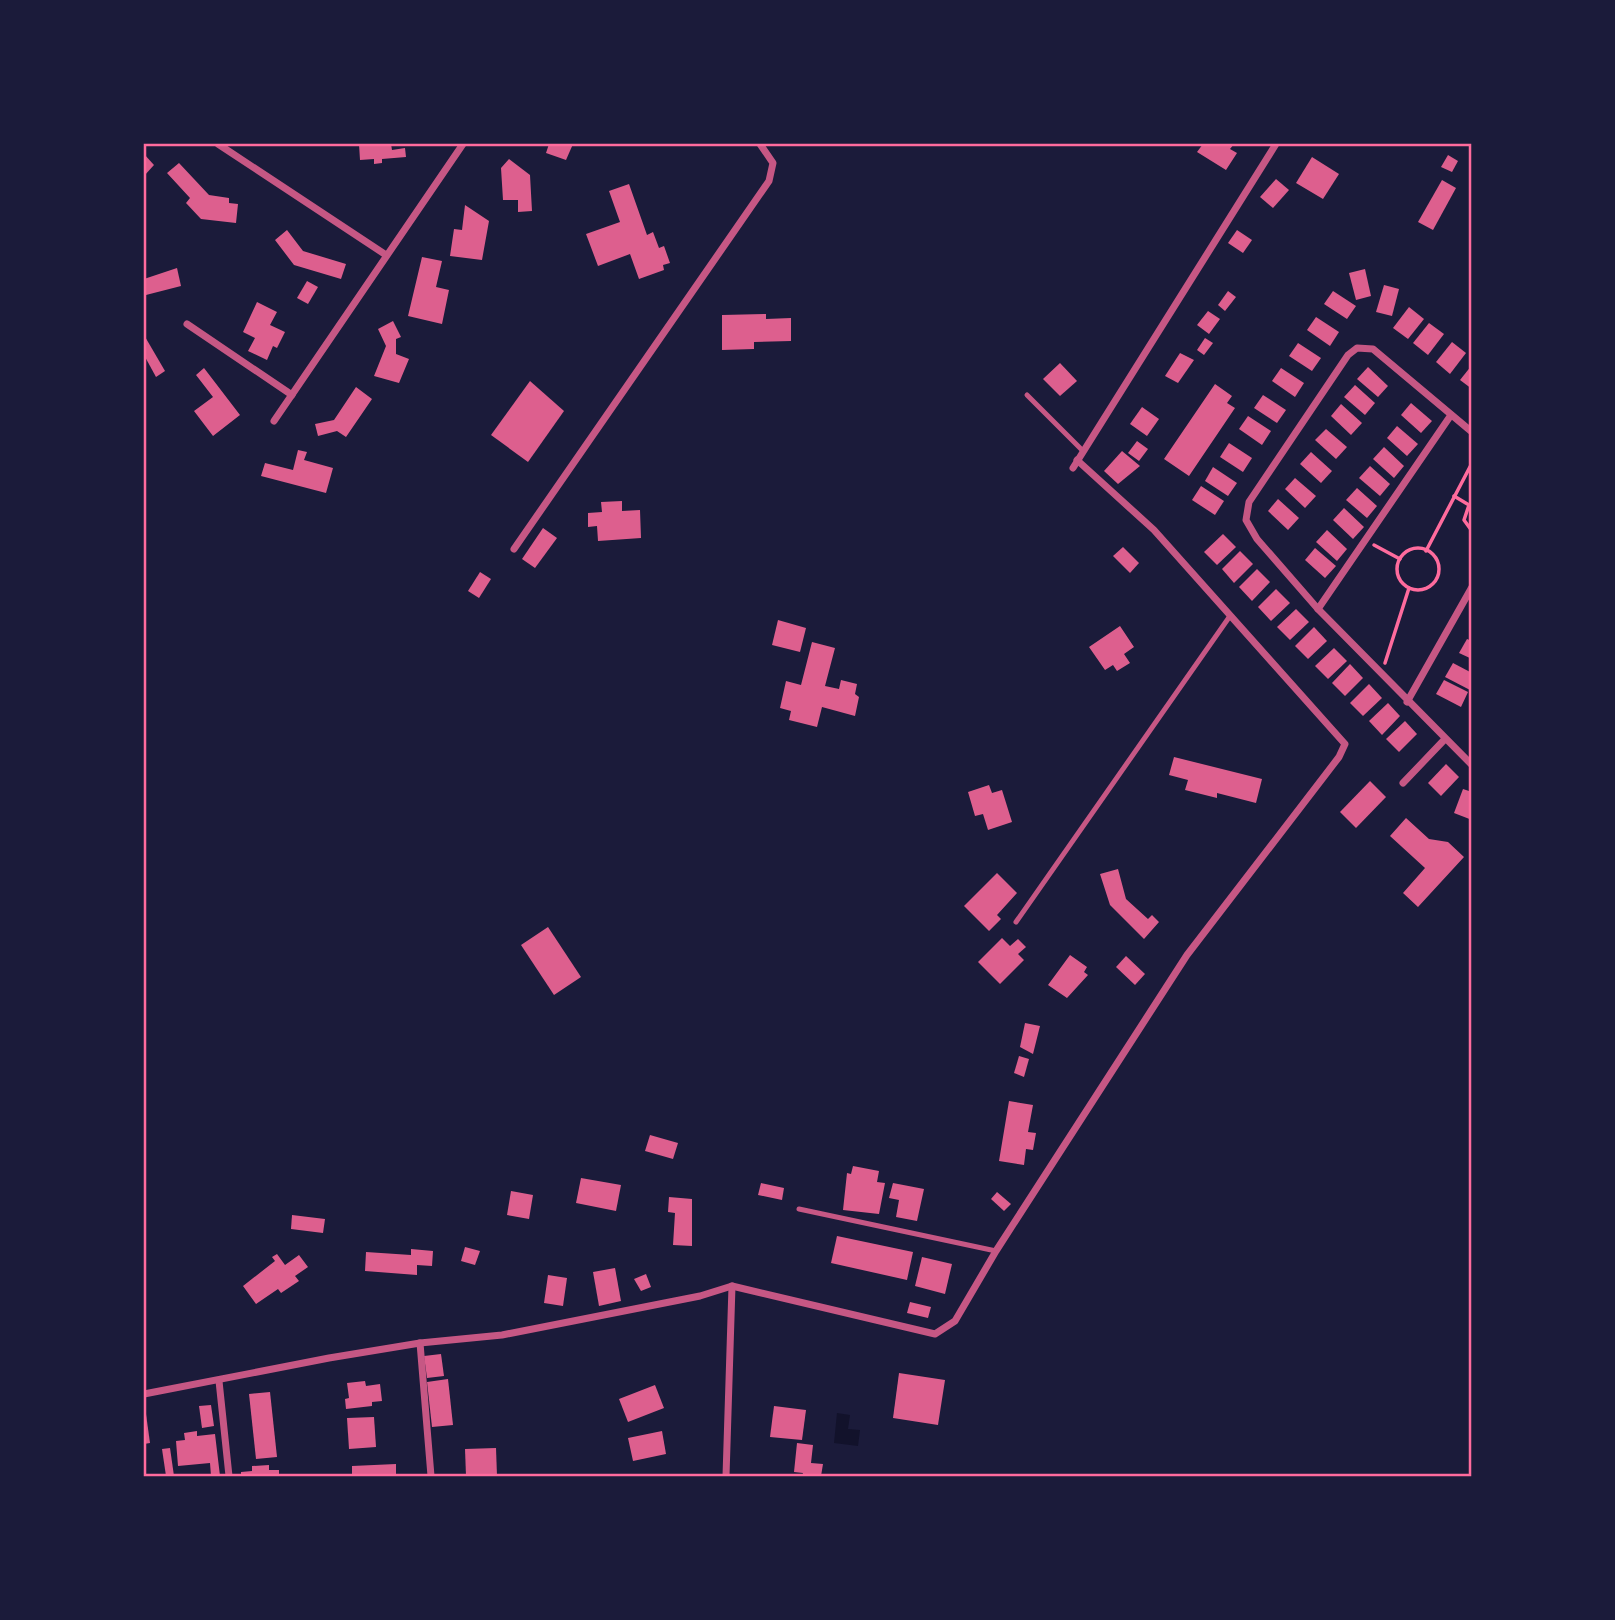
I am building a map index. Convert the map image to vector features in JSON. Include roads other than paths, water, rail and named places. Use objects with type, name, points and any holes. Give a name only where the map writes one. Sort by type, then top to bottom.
[{"type":"street","points":[[220,144],[386,256]]},
{"type":"street","points":[[274,421],[463,144]]},
{"type":"street","points":[[514,549],[769,181],[773,163],[760,144]]},
{"type":"street","points":[[144,1394],[420,1343],[502,1335],[700,1296],[732,1286],[935,1334],[955,1321],[996,1251],[1187,955],[1339,757],[1345,744],[1154,530],[1075,464],[1276,144]]},
{"type":"street","points":[[187,324],[292,395]]},
{"type":"street","points":[[1472,432],[1373,349],[1357,348],[1348,355],[1249,502],[1246,514],[1257,538],[1318,609],[1472,765]]},
{"type":"street","points":[[1318,609],[1451,415]]},
{"type":"street","points":[[1408,702],[1472,587]]},
{"type":"street","points":[[1403,783],[1445,740]]},
{"type":"street","points":[[726,1476],[732,1286]]},
{"type":"street","points":[[420,1343],[431,1476]]},
{"type":"street","points":[[219,1381],[229,1476]]},
{"type":"lane","points":[[1027,395],[1082,450]]},
{"type":"lane","points":[[1016,922],[1230,616]]},
{"type":"lane","points":[[799,1209],[996,1251]]}]
